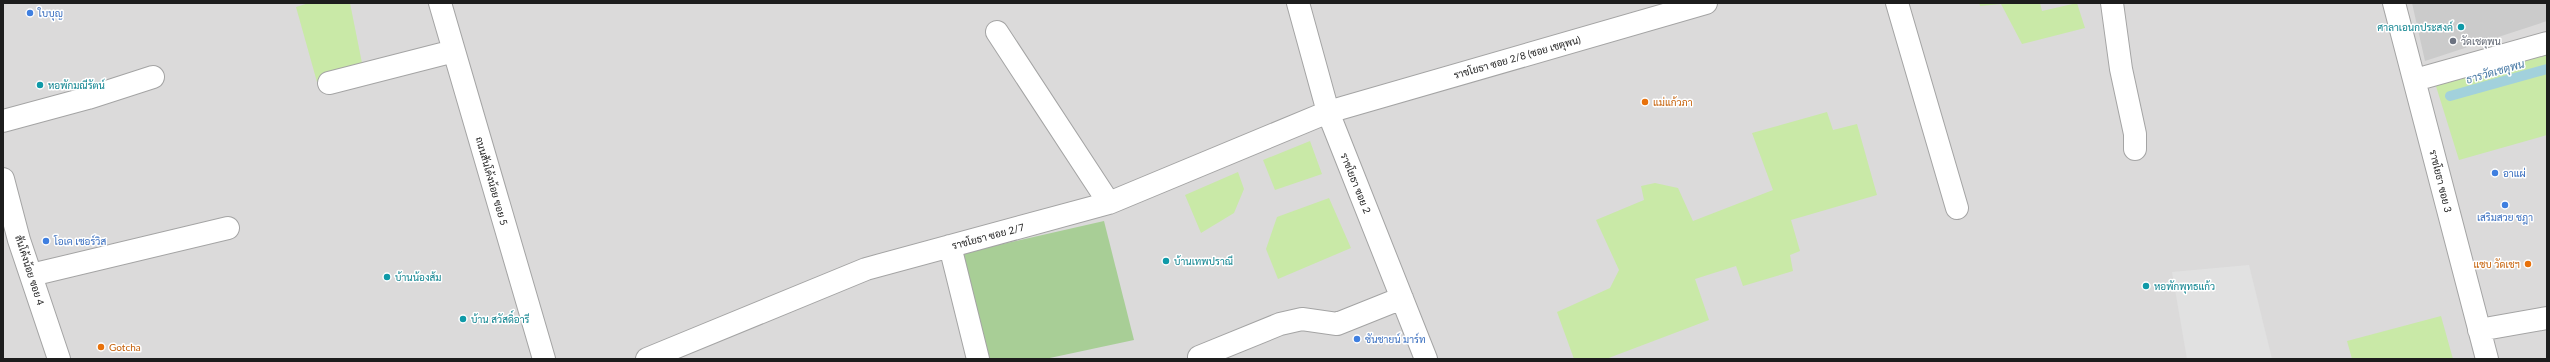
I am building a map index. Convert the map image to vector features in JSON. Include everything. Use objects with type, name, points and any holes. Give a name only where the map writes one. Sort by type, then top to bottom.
[{"type":"street","name":"ถนนสันโค้งน้อย ซอย 5","points":[[440,3],[544,359]]},
{"type":"street","name":"ราชโยธา ซอย 2","points":[[1298,3],[1328,112],[1426,359]]},
{"type":"street","name":"ราชโยธา ซอย 2/8 (ซอย เชตุพน)","points":[[1328,112],[1706,3]]},
{"type":"street","points":[[1897,3],[1957,208]]},
{"type":"street","points":[[2112,3],[2121,69],[2135,134],[2135,150]]},
{"type":"street","name":"ราชโยธา ซอย 3","points":[[2394,3],[2486,359]]},
{"type":"street","points":[[997,32],[1109,203]]},
{"type":"street","points":[[2415,80],[2547,43]]},
{"type":"street","points":[[329,84],[454,51]]},
{"type":"street","points":[[3,121],[88,98],[153,77]]},
{"type":"street","name":"ราชโยธา ซอย 2/7","points":[[647,359],[866,268],[1109,203],[1328,112]]},
{"type":"street","name":"สันโค้งน้อย ซอย 4","points":[[3,179],[31,276],[59,359]]},
{"type":"street","points":[[31,276],[228,228]]},
{"type":"street","points":[[950,246],[978,359]]},
{"type":"street","points":[[1199,357],[1280,324],[1302,319],[1337,324],[1402,298]]},
{"type":"street","points":[[2479,330],[2547,318]]},
{"type":"shaded area","points":[[3,3],[2547,3],[2547,359],[3,359]]},
{"type":"shaded area","name":"วัดเชตุพน","points":[[2412,3],[2547,3],[2547,21],[2425,61]]},
{"type":"shaded area","points":[[2249,265],[2272,359],[2187,359],[2172,272]]},
{"type":"green space","points":[[309,3],[350,3],[363,68],[317,82],[296,7]]},
{"type":"green space","points":[[1979,3],[2040,3],[2042,11],[2077,3],[2085,28],[2022,44],[2001,4],[1980,6]]},
{"type":"green space","points":[[2547,50],[2547,135],[2459,160],[2435,83]]},
{"type":"green space","points":[[1827,112],[1833,130],[1857,124],[1877,195],[1791,220],[1800,251],[1790,255],[1793,271],[1743,286],[1736,266],[1695,279],[1709,320],[1606,359],[1574,359],[1557,312],[1610,288],[1619,270],[1596,220],[1644,200],[1641,186],[1655,183],[1678,188],[1693,221],[1773,190],[1752,133]]},
{"type":"green space","points":[[1310,141],[1322,174],[1275,190],[1263,160]]},
{"type":"green space","points":[[1238,172],[1244,189],[1234,213],[1201,233],[1185,195]]},
{"type":"green space","points":[[1329,198],[1351,248],[1278,279],[1266,249],[1277,217]]},
{"type":"green space","points":[[1104,221],[1134,340],[1045,359],[986,359],[963,253]]},
{"type":"green space","points":[[2441,316],[2453,359],[2352,359],[2347,341]]},
{"type":"waterway","name":"ธารวัดเชตุพน","points":[[2450,96],[2547,69]]},
{"type":"place","name":"ใบบุญ","points":[[30,13]]},
{"type":"place","name":"ศาลาเอนกประสงค์","points":[[2461,27]]},
{"type":"place","name":"วัดเชตุพน","points":[[2453,41]]},
{"type":"place","name":"หอพักมณีรัตน์","points":[[40,85]]},
{"type":"place","name":"แม่แก้วภา","points":[[1645,102]]},
{"type":"place","name":"อาแผ่","points":[[2495,173]]},
{"type":"place","name":"เสริมสวย ชฎา","points":[[2505,205]]},
{"type":"place","name":"โอเค เซอร์วิส","points":[[46,241]]},
{"type":"place","name":"บ้านเทพปราณี","points":[[1166,261]]},
{"type":"place","name":"แซบ วัดเชฯ","points":[[2528,264]]},
{"type":"place","name":"บ้านน้องส้ม","points":[[387,277]]},
{"type":"place","name":"หอพักพุทธแก้ว","points":[[2146,286]]},
{"type":"place","name":"บ้าน สวัสดิ์อารี","points":[[463,319]]},
{"type":"place","name":"ซันชายน์ มาร์ท","points":[[1357,339]]},
{"type":"place","name":"Gotcha","points":[[101,347]]}]
